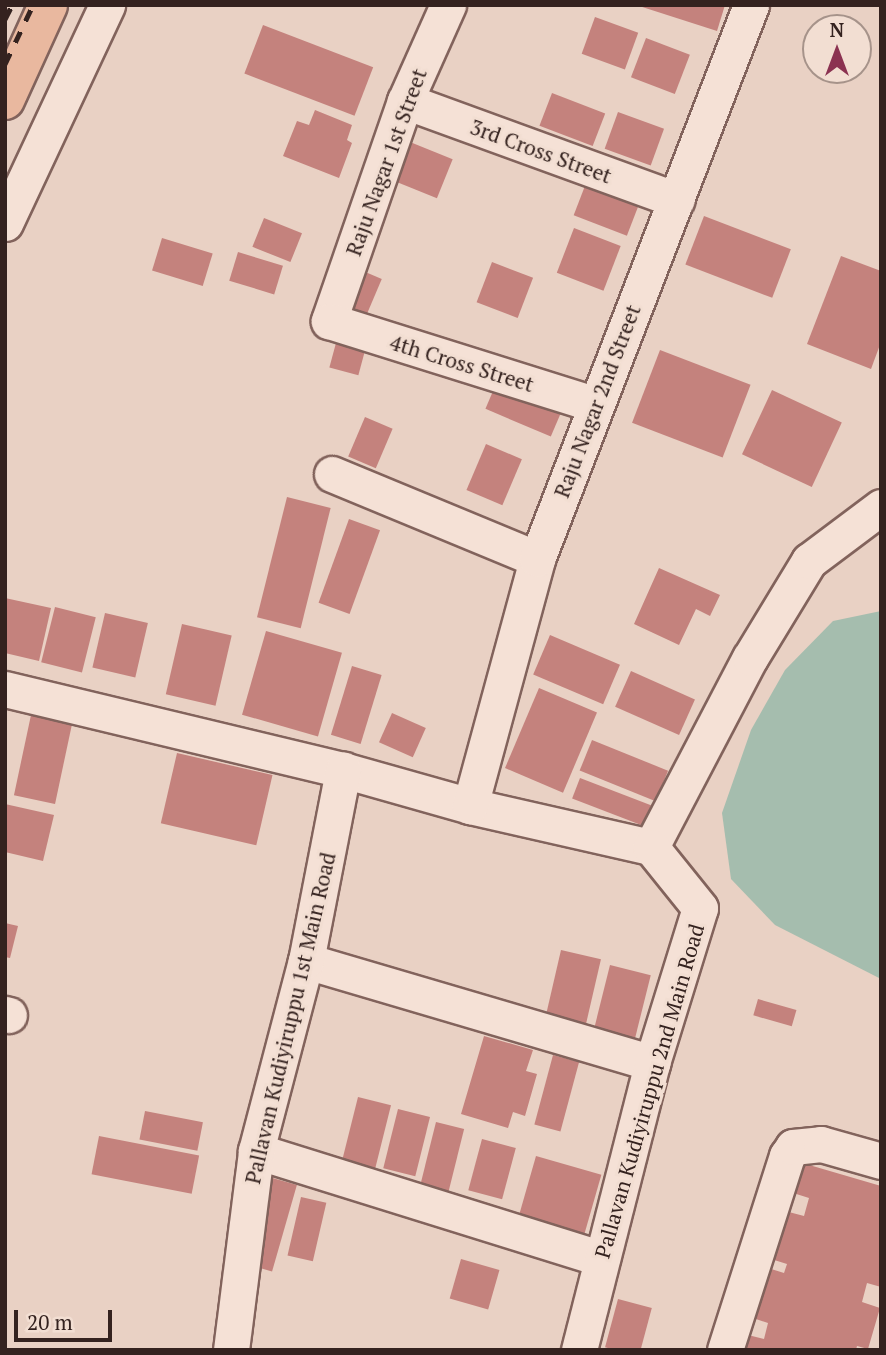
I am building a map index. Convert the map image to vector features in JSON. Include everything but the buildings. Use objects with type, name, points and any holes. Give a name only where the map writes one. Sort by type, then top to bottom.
[{"type":"main road","points":[[5,100],[48,5]]},
{"type":"street","points":[[5,223],[107,5]]},
{"type":"street","name":"Raju Nagar 1st Street","points":[[330,321],[405,101],[448,5]]},
{"type":"street","name":"Raju Nagar 2nd Street","points":[[470,806],[537,558],[594,404],[677,201],[751,5]]},
{"type":"street","name":"3rd Cross Street","points":[[405,101],[677,201]]},
{"type":"street","name":"4th Cross Street","points":[[330,321],[594,404]]},
{"type":"street","points":[[332,474],[537,558]]},
{"type":"street","points":[[5,689],[343,770],[470,806],[651,846],[750,658],[809,561],[881,507]]},
{"type":"street","name":"Pallavan Kudiyiruppu 1st Main Road","points":[[232,1350],[256,1151],[306,961],[343,770]]},
{"type":"street","name":"Pallavan Kudiyiruppu 2nd Main Road","points":[[579,1350],[652,1063],[700,908],[651,846]]},
{"type":"street","points":[[306,961],[652,1063]]},
{"type":"street","points":[[725,1350],[787,1156],[793,1147],[821,1144],[881,1161]]},
{"type":"street","points":[[256,1151],[602,1259]]},
{"type":"shaded area","points":[[881,611],[881,979],[775,925],[731,879],[722,813],[751,730],[785,670],[833,621]]},
{"type":"railway","points":[[5,19],[12,5]]},
{"type":"railway","points":[[5,64],[33,5]]}]
